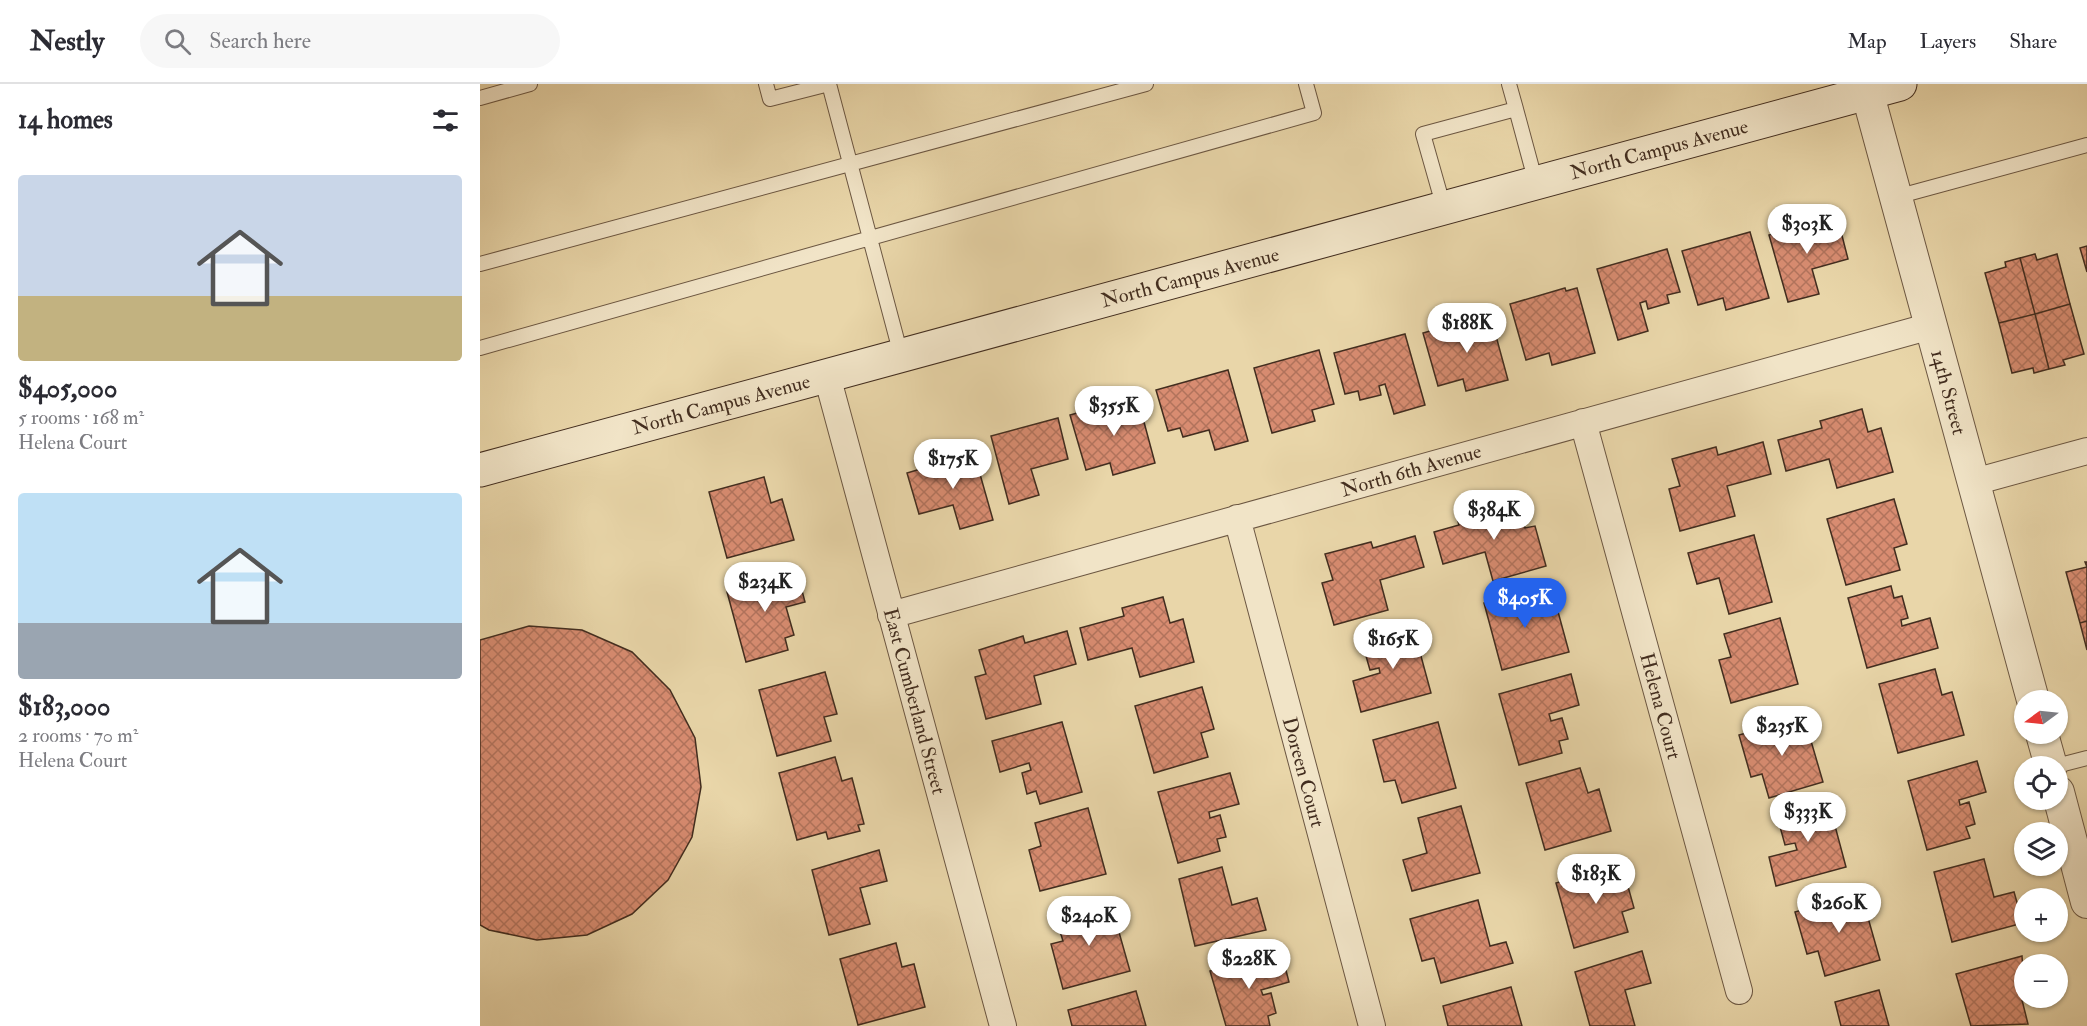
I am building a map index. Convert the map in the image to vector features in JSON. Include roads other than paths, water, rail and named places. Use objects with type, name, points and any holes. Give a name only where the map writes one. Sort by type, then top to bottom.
[{"type":"main road","name":"North Campus Avenue","points":[[480,470],[1536,183],[1866,88],[1900,84]]},
{"type":"street","name":"14th Street","points":[[1866,88],[2030,690]]},
{"type":"street","name":"North 6th Avenue","points":[[891,615],[1931,326]]},
{"type":"street","name":"East Cumberland Street","points":[[827,376],[1003,1026]]},
{"type":"street","name":"Helena Court","points":[[1583,422],[1739,991]]},
{"type":"street","points":[[1974,482],[2087,451]]},
{"type":"street","name":"Doreen Court","points":[[1237,518],[1372,1026]]},
{"type":"street","points":[[2063,810],[2087,902]]},
{"type":"lane","points":[[480,98],[530,84]]},
{"type":"lane","points":[[766,84],[770,99],[829,84],[901,355]]},
{"type":"lane","points":[[480,264],[1146,84]]},
{"type":"lane","points":[[480,348],[1314,113],[1306,84]]},
{"type":"lane","points":[[1509,84],[1536,183]]},
{"type":"lane","points":[[1444,208],[1423,134],[1516,109]]},
{"type":"lane","points":[[1896,197],[2087,145]]},
{"type":"lane","points":[[2068,763],[2087,758]]}]
